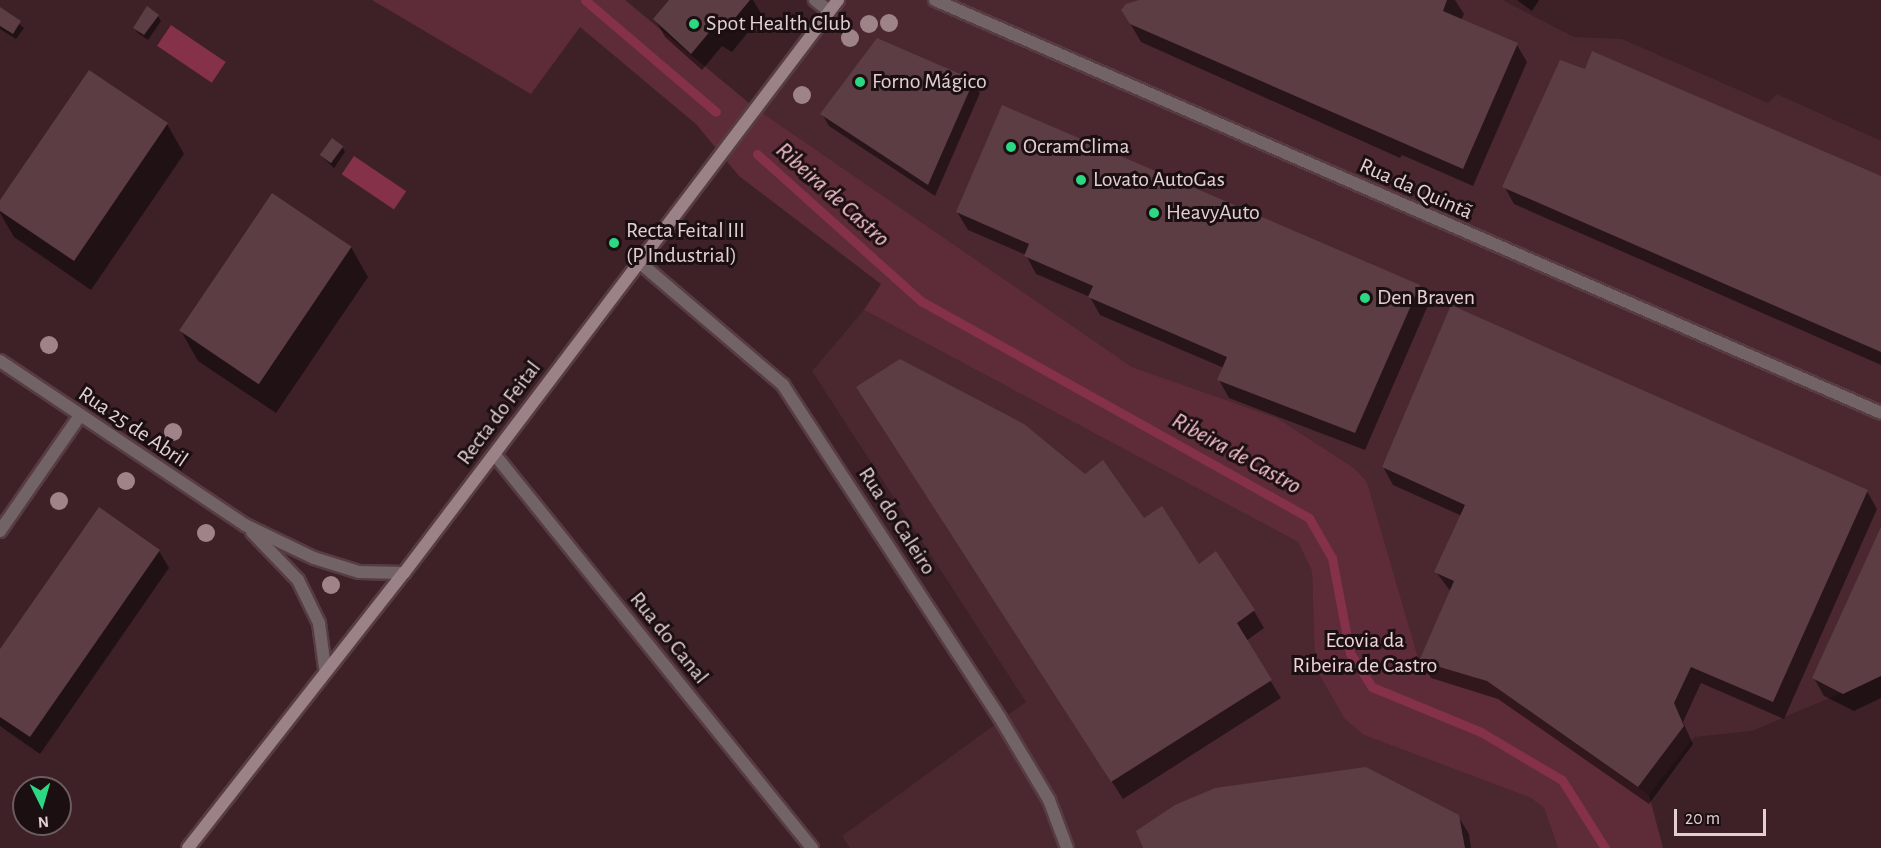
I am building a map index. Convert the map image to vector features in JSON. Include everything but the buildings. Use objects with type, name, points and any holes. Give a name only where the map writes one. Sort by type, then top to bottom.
[{"type":"street","points":[[815,0],[829,11]]},
{"type":"street","name":"Recta do Feital","points":[[188,848],[325,668],[404,573],[495,455],[638,261],[838,0]]},
{"type":"street","name":"Rua da Quintã","points":[[935,0],[1881,413]]},
{"type":"street","name":"Rua do Caleiro","points":[[638,261],[783,385],[1000,718],[1049,800],[1067,848]]},
{"type":"street","name":"Rua 25 de Abril","points":[[0,361],[79,417],[245,525],[314,558],[359,572],[404,573]]},
{"type":"street","points":[[0,531],[79,417]]},
{"type":"street","name":"Rua do Canal","points":[[495,455],[812,848]]},
{"type":"street","name":"Rua 25 de Abril","points":[[245,525],[298,580],[319,623],[325,668]]},
{"type":"shaded area","points":[[838,0],[1502,0],[1574,37],[1622,39],[1768,103],[1777,94],[1881,141],[1881,676],[1752,731],[1694,737],[1649,795],[1487,681],[1419,661],[1367,482],[1354,468],[1277,418],[1132,367],[755,108]]},
{"type":"shaded area","points":[[171,25],[226,62],[212,83],[157,46]]},
{"type":"shaded area","points":[[354,156],[406,191],[394,209],[342,174]]},
{"type":"shaded area","points":[[864,310],[1298,542],[1312,571],[1315,667],[1364,735],[1531,798],[1544,808],[1558,848],[850,848],[842,836],[1026,702],[812,371]]},
{"type":"green space","name":"Ecovia da Ribeira de Castro","points":[[372,0],[625,0],[755,108],[1132,367],[1277,418],[1354,468],[1367,482],[1419,661],[1487,681],[1649,795],[1663,848],[1558,848],[1544,808],[1531,798],[1364,735],[1345,719],[1315,667],[1312,571],[1298,542],[864,310],[881,284],[739,176],[696,124],[580,27],[531,94]]},
{"type":"waterway","name":"Ribeira de Castro","points":[[585,0],[716,112]]},
{"type":"waterway","name":"Ribeira de Castro","points":[[757,154],[921,301],[1309,518],[1332,558],[1350,653],[1372,687],[1481,732],[1562,780],[1605,848]]},
{"type":"place","name":"Spot Health Club","points":[[694,24]]},
{"type":"place","name":"Forno Mágico","points":[[860,82]]},
{"type":"place","name":"OcramClima","points":[[1011,147]]},
{"type":"place","name":"Lovato AutoGas","points":[[1081,180]]},
{"type":"place","name":"HeavyAuto","points":[[1154,213]]},
{"type":"place","name":"Recta Feital III (P Industrial)","points":[[614,243]]},
{"type":"place","name":"Den Braven","points":[[1365,298]]}]
